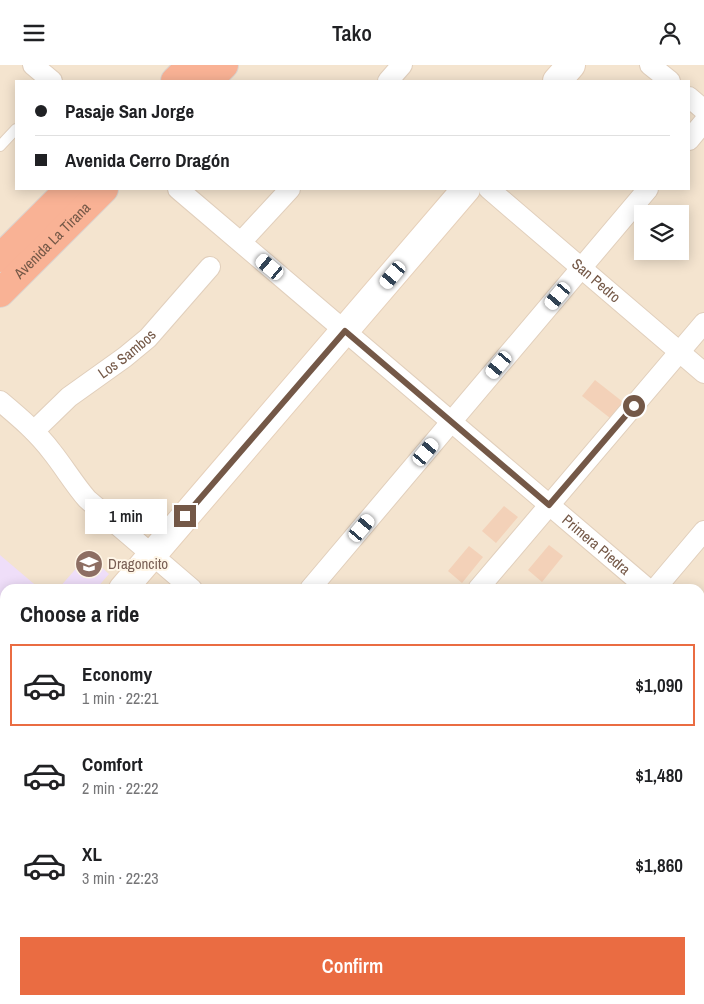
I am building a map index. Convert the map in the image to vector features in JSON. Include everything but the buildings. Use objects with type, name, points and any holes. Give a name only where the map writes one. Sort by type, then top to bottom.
[{"type":"highway","points":[[176,80],[191,65]]},
{"type":"highway","points":[[209,80],[224,65]]},
{"type":"highway","name":"Avenida La Tirana","points":[[0,258],[68,190]]},
{"type":"highway","name":"Avenida La Tirana","points":[[0,293],[103,190]]},
{"type":"street","points":[[389,80],[402,65]]},
{"type":"street","points":[[558,80],[571,65]]},
{"type":"street","points":[[650,65],[669,80]]},
{"type":"street","points":[[690,98],[704,110]]},
{"type":"street","points":[[690,139],[704,122]]},
{"type":"street","name":"Primera Piedra","points":[[179,190],[642,584]]},
{"type":"street","points":[[241,243],[289,190]]},
{"type":"street","points":[[127,584],[465,190]]},
{"type":"street","name":"San Pedro","points":[[490,190],[704,373]]},
{"type":"street","points":[[314,584],[647,190]]},
{"type":"street","name":"Los Sambos","points":[[34,431],[69,397],[126,357],[148,338],[210,267]]},
{"type":"street","points":[[482,584],[704,323]]},
{"type":"street","points":[[0,401],[34,431],[53,453],[86,499],[186,584]]},
{"type":"street","points":[[659,584],[704,531]]},
{"type":"lane","points":[[0,146],[15,130]]},
{"type":"shaded area","points":[[0,65],[704,65],[704,584],[0,584]]},
{"type":"shaded area","points":[[0,555],[34,584],[0,584]]},
{"type":"shaded area","name":"Dragoncito","points":[[88,555],[109,574],[100,584],[62,584]]},
{"type":"place","name":"Dragoncito","points":[[89,564]]},
{"type":"route","points":[[185,516],[345,331],[549,505],[634,406]]}]
